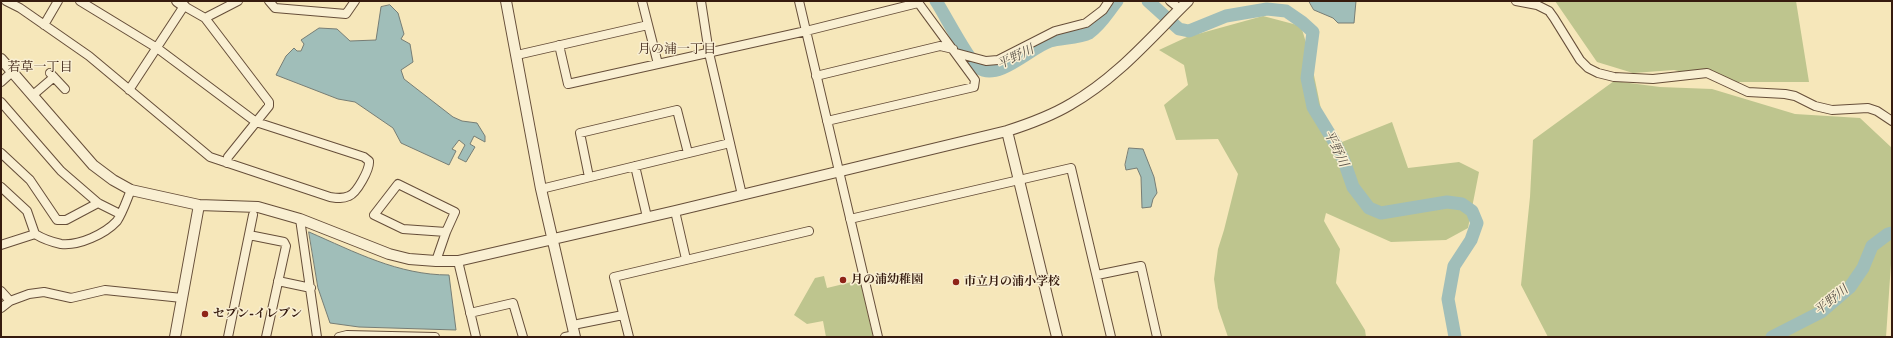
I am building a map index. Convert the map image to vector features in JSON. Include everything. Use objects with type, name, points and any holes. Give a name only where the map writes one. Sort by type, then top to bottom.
[{"type":"street","points":[[6,1],[20,8],[89,56],[210,157],[227,164],[341,199],[351,196],[370,166],[369,161],[364,157],[256,122],[157,48],[80,1]]},
{"type":"street","points":[[44,25],[58,1]]},
{"type":"street","points":[[205,18],[238,1]]},
{"type":"street","points":[[269,1],[276,8],[346,14],[355,1]]},
{"type":"street","points":[[506,1],[541,188],[572,334],[623,314]]},
{"type":"street","points":[[642,1],[658,64]]},
{"type":"street","points":[[701,1],[709,53],[742,195]]},
{"type":"street","points":[[799,1],[878,337]]},
{"type":"street","points":[[816,76],[940,46],[986,61],[998,60],[1055,31],[1086,23],[1103,10],[1109,1]]},
{"type":"street","points":[[1170,1],[1180,9]]},
{"type":"street","points":[[1,59],[93,165],[113,180],[132,190],[199,205],[258,207],[300,219],[389,254],[408,259],[458,261],[647,218],[1007,131],[1029,124],[1072,104],[1116,72],[1188,1]]},
{"type":"street","points":[[1516,1],[1537,5],[1549,11],[1580,60],[1588,68],[1598,73],[1614,76],[1653,79],[1707,73],[1748,92],[1795,96],[1815,106],[1832,110],[1868,108],[1877,111],[1892,122]]},
{"type":"street","points":[[559,45],[568,84],[806,32],[917,2],[975,80],[974,87],[827,121]]},
{"type":"street","points":[[129,90],[157,48],[180,4],[205,18],[269,102],[269,106],[228,157],[227,164]]},
{"type":"street","points":[[517,55],[648,25]]},
{"type":"street","points":[[1,82],[12,72]]},
{"type":"street","points":[[33,95],[52,75],[65,89]]},
{"type":"street","points":[[1,102],[61,171],[98,203],[120,214]]},
{"type":"street","points":[[589,177],[580,133],[677,110],[688,153]]},
{"type":"street","points":[[1007,131],[1057,337]]},
{"type":"street","points":[[541,188],[730,143]]},
{"type":"street","points":[[1,153],[30,180],[57,220],[66,220],[98,203]]},
{"type":"street","points":[[635,166],[647,218]]},
{"type":"street","points":[[850,219],[1071,168],[1111,337]]},
{"type":"street","points":[[436,261],[455,212],[398,184],[374,215],[403,229],[446,232]]},
{"type":"street","points":[[1,187],[27,211],[35,234],[44,239],[62,244],[75,243],[88,239],[106,230],[117,221],[132,190]]},
{"type":"street","points":[[175,337],[199,205]]},
{"type":"street","points":[[675,211],[686,259]]},
{"type":"street","points":[[228,337],[253,215]]},
{"type":"street","points":[[300,219],[317,337]]},
{"type":"street","points":[[628,337],[614,277],[809,231]]},
{"type":"street","points":[[1,245],[35,234]]},
{"type":"street","points":[[249,235],[284,242],[286,246],[266,337]]},
{"type":"street","points":[[458,261],[476,337]]},
{"type":"street","points":[[1097,275],[1141,266],[1157,337]]},
{"type":"street","points":[[278,281],[311,288]]},
{"type":"street","points":[[1,308],[10,301],[29,294],[44,292],[71,298],[105,290],[182,298]]},
{"type":"street","points":[[1,291],[10,301]]},
{"type":"street","points":[[470,313],[513,303],[523,337]]},
{"type":"street","points":[[339,337],[347,335],[435,337]]},
{"type":"green space","points":[[1555,1],[1796,1],[1809,82],[1726,82],[1674,70],[1633,73],[1597,62]]},
{"type":"green space","points":[[1263,16],[1301,26],[1310,56],[1322,114],[1342,142],[1392,122],[1408,168],[1459,162],[1479,172],[1468,228],[1446,240],[1391,242],[1326,213],[1324,221],[1340,249],[1336,283],[1365,330],[1366,337],[1228,337],[1218,308],[1214,279],[1218,249],[1238,174],[1218,139],[1176,140],[1164,105],[1188,85],[1184,65],[1159,50],[1187,37]]},
{"type":"green space","points":[[1614,81],[1660,87],[1712,89],[1795,114],[1860,118],[1892,148],[1892,249],[1886,337],[1548,337],[1521,285],[1530,197],[1533,140]]},
{"type":"green space","points":[[824,276],[827,288],[860,280],[873,337],[826,337],[823,321],[807,324],[794,315],[815,278]]},
{"type":"water","points":[[1309,1],[1356,1],[1354,23],[1338,23],[1333,18],[1314,10]]},
{"type":"water","points":[[390,5],[398,13],[404,34],[401,39],[410,44],[413,62],[401,70],[404,79],[453,117],[462,121],[477,123],[485,136],[485,142],[474,136],[470,144],[475,147],[466,162],[458,158],[465,145],[459,140],[452,149],[456,151],[449,165],[401,143],[393,128],[355,102],[338,99],[276,75],[286,56],[294,48],[297,51],[301,51],[304,44],[301,40],[319,28],[337,29],[350,41],[376,40],[381,7]]},
{"type":"water","points":[[1129,148],[1143,149],[1154,177],[1157,193],[1153,199],[1151,207],[1142,208],[1141,177],[1137,168],[1126,170],[1125,165]]},
{"type":"water","points":[[309,232],[394,267],[430,274],[449,275],[456,330],[359,327],[330,323],[318,288]]},
{"type":"waterway","name":"平野川","points":[[936,1],[969,57],[979,68],[987,71],[1005,67],[1042,44],[1050,41],[1081,36],[1089,33],[1101,22],[1117,1]]},
{"type":"waterway","name":"平野川","points":[[1148,1],[1179,29],[1189,31],[1226,16],[1267,9],[1286,11],[1313,32],[1307,78],[1313,107],[1335,143],[1344,161],[1353,187],[1369,208],[1381,213],[1447,202],[1462,204],[1472,211],[1477,223],[1471,240],[1454,266],[1448,299],[1455,337]]},
{"type":"waterway","name":"平野川","points":[[1772,337],[1821,312],[1850,287],[1863,268],[1872,246],[1888,234],[1892,233]]},
{"type":"place","name":"月の浦幼稚園","points":[[843,280]]},
{"type":"place","name":"市立月の浦小学校","points":[[956,282]]},
{"type":"place","name":"セブン-イレブン","points":[[205,314]]},
{"type":"district","name":"月の浦一丁目","points":[[677,50]]},
{"type":"district","name":"若草一丁目","points":[[40,68]]}]
